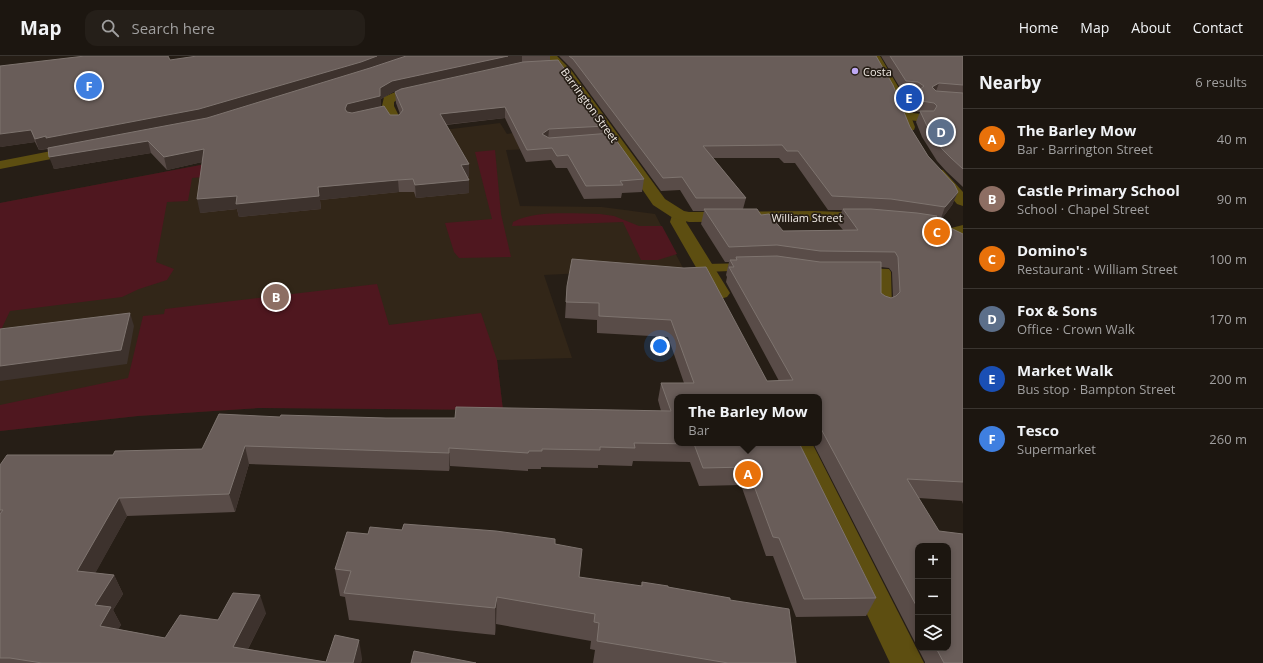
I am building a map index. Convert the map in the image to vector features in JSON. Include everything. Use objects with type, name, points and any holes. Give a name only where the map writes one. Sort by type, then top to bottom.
[{"type":"street","points":[[875,56],[897,95],[904,116],[914,138]]},
{"type":"street","name":"Barrington Street","points":[[549,61],[562,66],[659,202],[679,215]]},
{"type":"street","points":[[389,115],[388,100],[392,97],[405,92],[434,86]]},
{"type":"street","points":[[904,116],[926,118]]},
{"type":"street","points":[[0,165],[88,147]]},
{"type":"street","points":[[930,164],[963,201]]},
{"type":"street","points":[[679,215],[678,222],[718,289],[728,310]]},
{"type":"street","name":"William Street","points":[[679,215],[706,217],[815,216],[889,219]]},
{"type":"street","points":[[940,227],[961,232]]},
{"type":"street","points":[[799,446],[907,663]]},
{"type":"lane","points":[[897,95],[914,97]]},
{"type":"lane","points":[[601,142],[616,141]]},
{"type":"lane","points":[[705,268],[765,266]]},
{"type":"lane","points":[[846,272],[889,267],[884,308]]},
{"type":"shaded area","points":[[500,123],[507,134],[522,132],[529,149],[506,150],[520,206],[602,207],[655,214],[683,268],[544,275],[572,358],[497,360],[503,410],[259,408],[138,416],[0,431],[0,203],[274,151]]},
{"type":"shaded area","points":[[495,150],[501,214],[511,257],[459,258],[454,252],[445,223],[492,219],[475,152]]},
{"type":"shaded area","points":[[274,151],[399,159],[192,178],[188,201],[167,202],[156,262],[174,269],[167,280],[139,289],[122,297],[10,311],[0,332],[0,203]]},
{"type":"shaded area","points":[[544,214],[600,214],[614,216],[639,226],[662,226],[677,254],[658,260],[641,260],[623,222],[512,226],[513,222],[522,218]]},
{"type":"shaded area","points":[[377,284],[389,325],[481,313],[497,360],[503,410],[259,408],[138,416],[0,431],[0,405],[128,378],[143,316],[164,314],[165,309]]},
{"type":"building","points":[[85,56],[168,56],[170,60],[197,56],[377,56],[199,109],[46,138],[46,136],[35,139],[31,130],[0,134],[0,66]]},
{"type":"building","points":[[406,56],[508,56],[392,81],[380,88],[380,96],[347,104],[345,109],[347,112],[352,113],[384,106],[390,115],[399,115],[403,110],[395,92],[401,89],[523,62],[558,60],[606,126],[549,129],[542,134],[549,138],[611,133],[644,179],[620,181],[623,185],[586,186],[568,155],[557,156],[552,148],[527,150],[505,107],[440,114],[469,164],[461,165],[469,180],[415,185],[413,179],[318,187],[319,196],[236,204],[237,196],[197,199],[204,149],[164,157],[148,141],[49,157],[48,148],[207,118]]},
{"type":"building","points":[[569,56],[876,56],[893,85],[910,127],[928,156],[954,184],[958,192],[945,207],[891,199],[832,196],[798,151],[787,151],[782,145],[703,146],[746,198],[696,198],[682,177],[663,178],[573,59]]},
{"type":"building","points":[[890,56],[963,56],[963,85],[939,83],[932,87],[936,91],[963,93],[963,169],[942,149],[927,126],[920,111],[934,111],[937,106],[934,103],[915,100],[911,90],[918,91],[924,86],[918,82],[906,81]]},
{"type":"building","points":[[704,209],[757,209],[761,215],[769,214],[783,231],[858,230],[843,209],[871,209],[917,213],[937,216],[934,220],[963,234],[963,482],[907,479],[939,531],[963,534],[963,663],[944,663],[938,651],[951,651],[951,543],[915,543],[915,603],[822,431],[822,394],[674,394],[674,444],[634,443],[635,448],[600,447],[600,450],[542,449],[542,451],[529,451],[528,453],[449,448],[449,453],[245,446],[229,494],[119,498],[77,571],[114,575],[95,605],[111,607],[100,626],[165,638],[180,615],[218,620],[233,593],[260,595],[233,647],[326,662],[335,635],[359,640],[353,663],[42,663],[0,658],[0,514],[3,510],[0,510],[0,465],[7,455],[113,455],[115,451],[202,449],[219,414],[280,417],[281,415],[455,418],[456,407],[671,411],[661,383],[694,383],[671,320],[599,316],[599,303],[566,302],[567,286],[572,259],[684,268],[706,267],[767,381],[793,380],[729,267],[734,267],[730,260],[737,260],[736,257],[777,256],[820,262],[881,262],[881,293],[891,298],[900,292],[898,257],[895,252],[820,251],[777,245],[729,247]]},
{"type":"building","points":[[130,313],[121,350],[0,366],[0,329]]},
{"type":"building","points":[[695,446],[800,446],[876,598],[804,599],[779,538],[773,537],[747,467],[703,468]]},
{"type":"building","points":[[404,524],[496,531],[555,539],[555,544],[582,549],[579,577],[642,586],[642,582],[730,598],[730,600],[789,609],[796,663],[728,663],[597,641],[599,623],[594,622],[595,614],[497,597],[495,608],[344,593],[351,571],[335,569],[347,532],[368,534],[370,527],[402,530]]},
{"type":"building","points":[[414,651],[476,663],[411,663]]},
{"type":"place","name":"Costa","points":[[855,71]]},
{"type":"place","name":"Tesco","points":[[89,86]]},
{"type":"place","name":"Market Walk","points":[[909,98]]},
{"type":"place","name":"Fox & Sons","points":[[941,132]]},
{"type":"place","name":"Domino's","points":[[937,232]]},
{"type":"place","name":"Castle Primary School","points":[[276,297]]},
{"type":"place","name":"The Barley Mow","points":[[748,474]]}]
